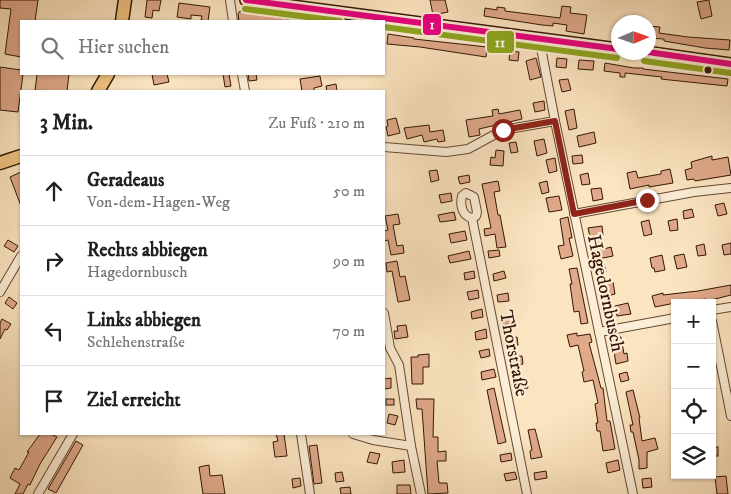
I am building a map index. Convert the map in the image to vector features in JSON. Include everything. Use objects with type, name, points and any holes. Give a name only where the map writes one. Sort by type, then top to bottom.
[{"type":"main road","points":[[122,20],[125,0]]},
{"type":"main road","points":[[246,0],[611,48]]},
{"type":"main road","points":[[656,54],[731,64]]},
{"type":"main road","points":[[99,90],[107,75]]},
{"type":"main road","points":[[0,163],[20,156]]},
{"type":"street","points":[[230,0],[233,20]]},
{"type":"street","name":"Hagedornbusch","points":[[541,39],[541,48],[555,121],[633,494]]},
{"type":"street","points":[[242,75],[245,90]]},
{"type":"street","points":[[385,147],[446,152],[468,149],[503,130],[555,121]]},
{"type":"street","points":[[574,214],[647,200],[731,188]]},
{"type":"street","name":"Thorstraße","points":[[472,218],[527,494]]},
{"type":"street","points":[[0,292],[20,258]]},
{"type":"street","points":[[716,309],[731,307]]},
{"type":"street","points":[[385,319],[390,348],[399,365],[411,446],[421,494]]},
{"type":"street","points":[[599,332],[671,319]]},
{"type":"street","points":[[716,341],[731,416]]},
{"type":"street","points":[[38,494],[72,435]]},
{"type":"street","points":[[302,435],[310,494]]},
{"type":"street","points":[[357,435],[374,440],[411,446]]},
{"type":"building","points":[[0,0],[38,0],[35,20],[20,20],[20,57],[5,54],[11,9],[0,8]]},
{"type":"building","points":[[147,0],[161,0],[159,11],[153,10],[152,18],[145,17]]},
{"type":"building","points":[[430,0],[445,0],[448,12],[433,15]]},
{"type":"building","points":[[709,0],[712,16],[701,19],[697,2]]},
{"type":"building","points":[[179,3],[210,7],[208,20],[201,20],[202,16],[191,15],[191,19],[177,17]]},
{"type":"building","points":[[562,6],[571,7],[570,13],[587,15],[584,34],[566,31],[567,25],[553,23],[553,26],[542,25],[484,16],[485,8],[497,10],[497,7],[505,8],[505,11],[560,18]]},
{"type":"building","points":[[240,11],[288,18],[288,20],[239,20],[238,14]]},
{"type":"building","points":[[656,27],[660,27],[659,33],[730,40],[729,50],[705,48],[664,41],[664,39],[656,38]]},
{"type":"building","points":[[388,34],[414,39],[487,47],[486,57],[387,44]]},
{"type":"building","points":[[510,51],[519,52],[518,61],[509,60]]},
{"type":"building","points":[[536,58],[541,77],[530,80],[526,61]]},
{"type":"building","points":[[557,58],[567,59],[566,68],[556,67]]},
{"type":"building","points":[[579,60],[594,61],[593,70],[578,69]]},
{"type":"building","points":[[605,63],[728,79],[727,86],[625,73],[625,77],[620,77],[620,73],[604,71]]},
{"type":"building","points":[[0,67],[20,70],[20,75],[23,75],[18,112],[0,110]]},
{"type":"building","points":[[37,75],[69,75],[67,90],[35,90]]},
{"type":"building","points":[[152,75],[167,75],[169,82],[154,85]]},
{"type":"building","points":[[223,75],[229,75],[231,86],[225,87]]},
{"type":"building","points":[[248,75],[256,75],[257,80],[249,81]]},
{"type":"building","points":[[320,76],[322,86],[314,88],[314,90],[302,90],[300,79]]},
{"type":"building","points":[[568,79],[571,90],[562,92],[559,80]]},
{"type":"building","points":[[336,84],[337,90],[327,90],[326,86]]},
{"type":"building","points":[[544,101],[545,110],[535,112],[533,103]]},
{"type":"building","points":[[498,109],[499,114],[520,110],[522,119],[479,129],[480,135],[469,137],[466,120],[493,116],[492,110]]},
{"type":"building","points":[[574,109],[577,128],[569,130],[565,111]]},
{"type":"building","points":[[396,118],[400,133],[388,136],[387,120]]},
{"type":"building","points":[[429,125],[430,132],[443,130],[445,141],[438,142],[437,139],[424,142],[422,135],[407,139],[404,128]]},
{"type":"building","points":[[594,132],[596,143],[579,147],[577,136]]},
{"type":"building","points":[[544,139],[547,153],[537,156],[534,141]]},
{"type":"building","points":[[516,142],[518,152],[511,153],[509,143]]},
{"type":"building","points":[[496,150],[504,151],[503,166],[490,165],[491,157],[495,158]]},
{"type":"building","points":[[582,155],[583,163],[573,164],[572,156]]},
{"type":"building","points":[[712,156],[712,160],[728,157],[731,175],[695,181],[694,179],[687,180],[685,170],[692,168],[691,162]]},
{"type":"building","points":[[555,158],[557,171],[549,173],[546,160]]},
{"type":"building","points":[[670,169],[673,183],[630,189],[627,173],[636,171],[638,178],[661,174],[661,171]]},
{"type":"building","points":[[437,170],[439,180],[431,182],[429,171]]},
{"type":"building","points":[[20,172],[20,203],[10,177]]},
{"type":"building","points":[[588,173],[590,184],[582,185],[580,175]]},
{"type":"building","points":[[469,175],[470,182],[460,184],[458,177]]},
{"type":"building","points":[[498,181],[500,191],[494,192],[506,247],[497,248],[495,234],[485,236],[484,229],[491,228],[482,184]]},
{"type":"building","points":[[547,181],[549,192],[542,194],[539,183]]},
{"type":"building","points":[[601,188],[603,199],[593,201],[591,189]]},
{"type":"building","points":[[451,193],[452,201],[441,203],[439,195]]},
{"type":"building","points":[[559,196],[562,210],[549,212],[546,198]]},
{"type":"building","points":[[724,203],[727,214],[718,216],[715,205]]},
{"type":"building","points":[[692,209],[694,217],[684,219],[683,211]]},
{"type":"building","points":[[454,212],[456,220],[440,222],[438,215]]},
{"type":"building","points":[[398,214],[400,224],[393,225],[397,246],[403,245],[404,253],[391,255],[388,240],[385,241],[385,231],[388,230],[385,216]]},
{"type":"building","points":[[568,217],[572,238],[569,238],[573,256],[561,259],[558,246],[564,245],[560,219]]},
{"type":"building","points":[[677,219],[678,230],[670,231],[668,221]]},
{"type":"building","points":[[649,220],[652,234],[644,236],[641,222]]},
{"type":"building","points":[[602,226],[603,235],[601,235],[604,249],[611,247],[613,256],[598,259],[593,237],[590,237],[588,228]]},
{"type":"building","points":[[465,231],[467,240],[451,243],[449,234]]},
{"type":"building","points":[[8,240],[18,246],[14,252],[4,246]]},
{"type":"building","points":[[731,243],[731,254],[724,255],[722,245]]},
{"type":"building","points":[[704,244],[706,255],[698,256],[696,246]]},
{"type":"building","points":[[499,250],[500,256],[489,258],[488,251]]},
{"type":"building","points":[[469,251],[471,259],[450,263],[448,256]]},
{"type":"building","points":[[684,254],[687,267],[677,269],[674,256]]},
{"type":"building","points":[[662,255],[665,270],[655,272],[650,258]]},
{"type":"building","points":[[397,261],[400,277],[405,276],[410,300],[398,302],[392,271],[387,272],[386,263]]},
{"type":"building","points":[[604,264],[606,272],[598,274],[597,265]]},
{"type":"building","points":[[577,268],[588,323],[581,324],[579,311],[574,312],[570,284],[572,284],[569,269]]},
{"type":"building","points":[[474,271],[475,278],[465,280],[464,273]]},
{"type":"building","points":[[504,271],[506,278],[494,281],[493,274]]},
{"type":"building","points":[[613,282],[615,294],[607,296],[605,284]]},
{"type":"building","points":[[731,285],[731,295],[715,299],[671,299],[671,304],[655,307],[652,296],[663,293],[663,295]]},
{"type":"building","points":[[478,290],[479,298],[469,300],[467,292]]},
{"type":"building","points":[[508,293],[509,301],[498,302],[497,295]]},
{"type":"building","points":[[9,297],[17,303],[13,309],[5,303]]},
{"type":"building","points":[[628,303],[631,314],[617,316],[615,306]]},
{"type":"building","points":[[482,309],[483,317],[472,319],[471,312]]},
{"type":"building","points":[[512,316],[514,323],[504,325],[502,318]]},
{"type":"building","points":[[2,319],[11,324],[7,330],[5,329],[0,339],[0,323]]},
{"type":"building","points":[[406,325],[408,337],[395,339],[394,331],[398,331],[397,326]]},
{"type":"building","points":[[486,329],[487,338],[476,340],[475,332]]},
{"type":"building","points":[[577,333],[577,336],[590,334],[592,342],[589,343],[601,388],[603,388],[607,421],[610,421],[615,449],[603,451],[600,431],[597,431],[596,423],[598,423],[595,404],[598,403],[593,380],[584,382],[582,372],[584,371],[578,345],[570,347],[567,335]]},
{"type":"building","points":[[517,337],[518,345],[507,347],[506,339]]},
{"type":"building","points":[[621,337],[624,354],[627,353],[628,361],[616,364],[612,338]]},
{"type":"building","points":[[489,349],[490,356],[481,358],[479,351]]},
{"type":"building","points":[[429,354],[429,367],[423,367],[423,384],[412,384],[411,357]]},
{"type":"building","points":[[522,356],[523,364],[513,366],[511,357]]},
{"type":"building","points":[[494,369],[496,377],[482,380],[481,372]]},
{"type":"building","points":[[627,372],[629,380],[621,382],[619,374]]},
{"type":"building","points":[[391,378],[391,388],[385,389],[385,379]]},
{"type":"building","points":[[526,378],[528,388],[519,389],[518,380]]},
{"type":"building","points":[[494,388],[506,442],[498,444],[487,390]]},
{"type":"building","points":[[633,390],[640,418],[642,441],[655,438],[658,449],[647,452],[647,468],[639,469],[633,432],[631,432],[630,425],[633,425],[626,392]]},
{"type":"building","points":[[386,399],[394,399],[394,405],[386,405]]},
{"type":"building","points":[[416,399],[434,399],[433,437],[438,437],[438,452],[446,451],[446,461],[437,461],[439,483],[447,483],[448,493],[428,494],[422,409],[417,409]]},
{"type":"building","points":[[389,414],[398,416],[395,425],[387,423]]},
{"type":"building","points":[[535,429],[542,457],[531,459],[530,451],[532,450],[528,430]]},
{"type":"building","points":[[39,435],[53,435],[57,437],[40,464],[30,485],[28,484],[23,494],[15,494],[20,484],[10,478],[15,468],[19,470],[29,452],[27,452]]},
{"type":"building","points":[[276,435],[284,435],[287,456],[275,457],[273,442],[278,441]]},
{"type":"building","points":[[76,441],[83,445],[56,493],[48,489]]},
{"type":"building","points":[[317,445],[322,483],[314,484],[309,446]]},
{"type":"building","points":[[716,447],[718,447],[718,456],[716,456]]},
{"type":"building","points":[[370,452],[380,454],[377,464],[367,462]]},
{"type":"building","points":[[511,453],[512,460],[501,462],[500,455]]},
{"type":"building","points":[[404,460],[405,472],[393,473],[392,462]]},
{"type":"building","points":[[618,460],[620,470],[608,473],[606,463]]},
{"type":"building","points":[[209,465],[210,476],[222,475],[225,494],[203,494],[199,467]]},
{"type":"building","points":[[546,471],[547,478],[535,480],[534,473]]},
{"type":"building","points":[[342,472],[344,481],[336,482],[335,473]]},
{"type":"building","points":[[515,472],[517,479],[506,481],[504,474]]},
{"type":"building","points":[[726,476],[728,494],[717,494],[716,477]]},
{"type":"building","points":[[300,478],[301,486],[293,488],[292,479]]},
{"type":"building","points":[[651,478],[652,487],[643,488],[642,479]]},
{"type":"building","points":[[397,485],[410,485],[411,494],[397,494]]},
{"type":"building","points":[[350,487],[351,494],[341,494],[340,488]]},
{"type":"transit line","name":"1","points":[[246,0],[611,48]]},
{"type":"transit line","name":"11","points":[[245,9],[332,20]]},
{"type":"transit line","name":"11","points":[[385,27],[611,57]]},
{"type":"transit line","name":"1","points":[[656,53],[731,64]]},
{"type":"transit line","name":"11","points":[[644,61],[730,73]]},
{"type":"route","points":[[503,130],[555,121],[574,214],[647,200]]}]
